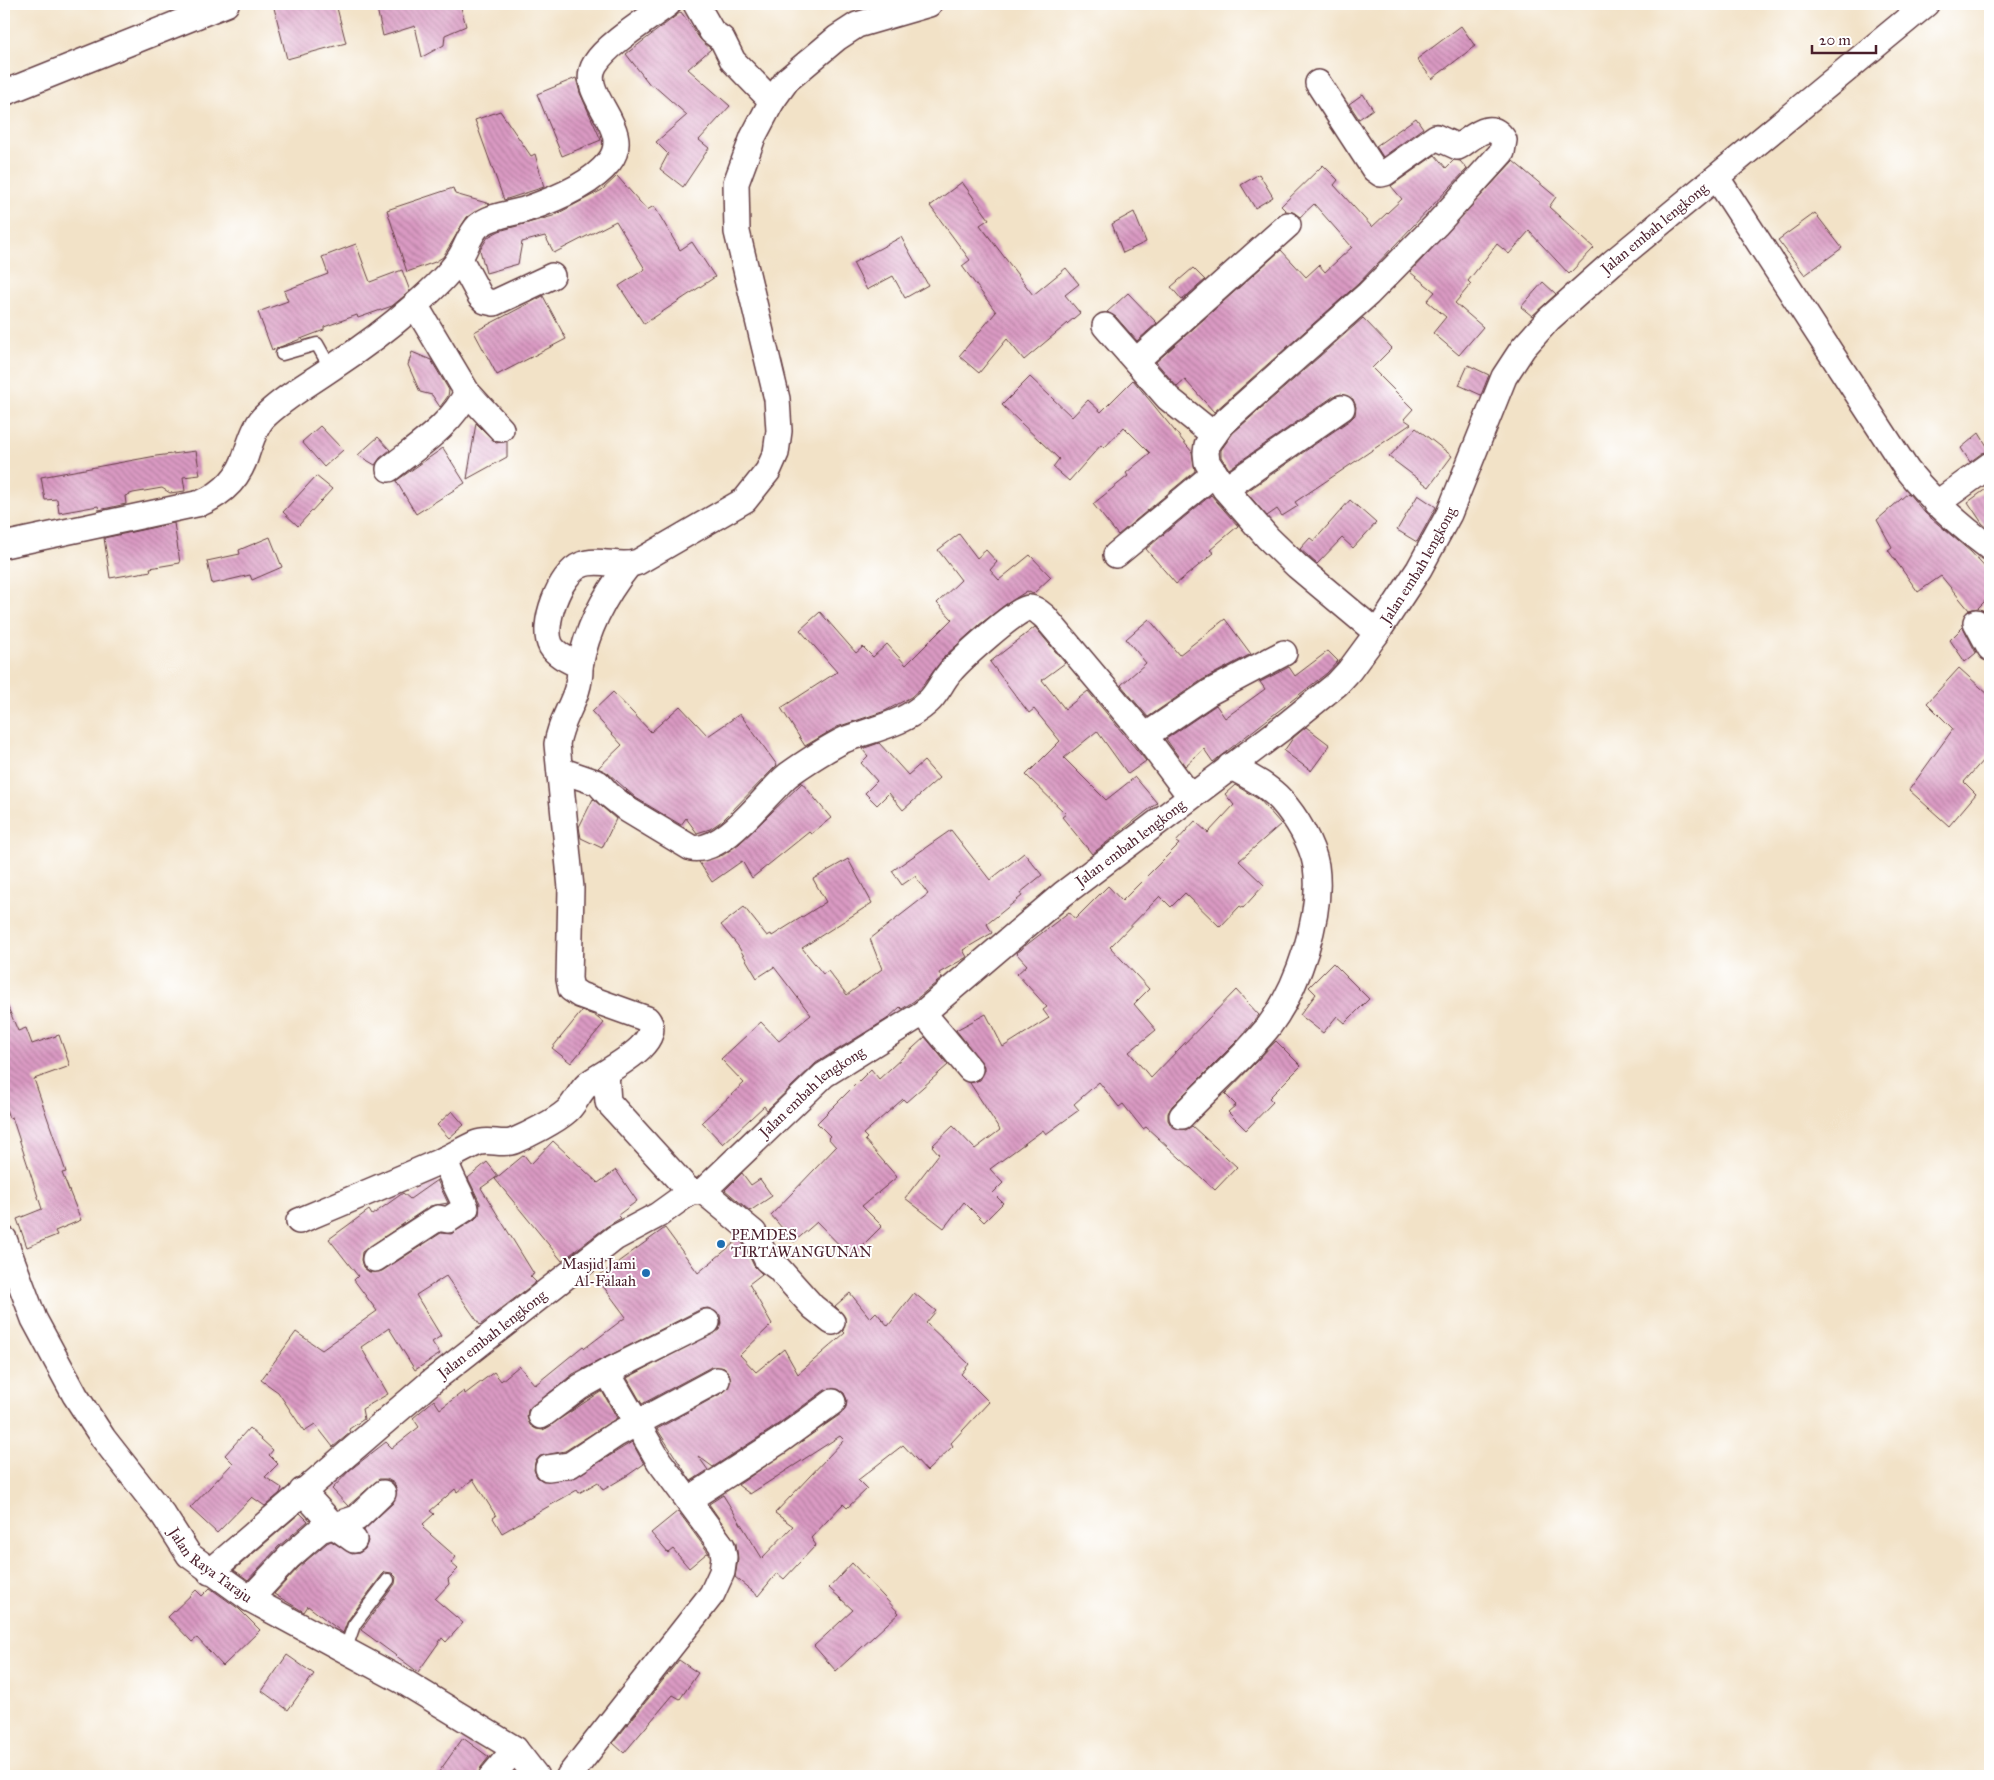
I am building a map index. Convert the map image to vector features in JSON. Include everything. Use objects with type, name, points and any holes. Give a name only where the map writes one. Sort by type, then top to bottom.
[{"type":"street","points":[[4,93],[226,4]]},
{"type":"street","points":[[4,545],[201,503],[218,495],[234,479],[242,466],[261,420],[294,392],[331,369],[415,306],[460,259],[477,227],[487,220],[545,202],[568,192],[598,173],[610,161],[617,144],[614,128],[594,90],[592,78],[594,65],[606,51],[668,4]]},
{"type":"street","points":[[696,4],[712,32],[722,39],[733,61],[772,101]]},
{"type":"street","points":[[299,1221],[445,1159],[477,1143],[486,1141],[513,1142],[566,1113],[585,1086],[614,1070],[647,1040],[652,1032],[651,1025],[647,1019],[580,995],[571,989],[568,980],[571,888],[560,770],[559,734],[578,692],[580,666],[589,631],[611,586],[628,566],[745,500],[768,471],[776,453],[779,431],[776,399],[737,232],[736,182],[753,137],[772,101],[787,80],[815,54],[857,25],[929,4]]},
{"type":"street","name":"Jalan embah lengkong","points":[[210,1572],[431,1382],[615,1238],[696,1192],[824,1075],[923,1013],[1063,894],[1190,796],[1292,721],[1337,684],[1349,671],[1377,632],[1419,569],[1449,514],[1504,377],[1523,348],[1549,319],[1612,263],[1717,178],[1806,101],[1926,4]]},
{"type":"street","points":[[1318,84],[1374,170],[1381,174],[1386,173],[1436,136],[1458,147],[1486,129],[1493,129],[1499,132],[1504,140],[1502,152],[1436,225],[1368,294],[1222,424],[1207,444],[1207,462],[1220,481],[1268,538],[1297,566],[1377,632]]},
{"type":"street","points":[[1717,178],[1907,470],[1936,504],[1953,520],[1990,548]]},
{"type":"street","points":[[1136,361],[1288,225]]},
{"type":"street","points":[[460,259],[480,296],[485,301],[494,303],[552,276]]},
{"type":"street","points":[[415,306],[467,392],[501,430]]},
{"type":"street","points":[[1105,326],[1168,398],[1214,435]]},
{"type":"street","points":[[389,469],[447,420],[462,403],[467,392]]},
{"type":"street","points":[[1116,555],[1220,481],[1342,408]]},
{"type":"street","points":[[1936,504],[1990,465]]},
{"type":"street","points":[[580,666],[560,655],[550,644],[548,618],[553,601],[571,572],[581,564],[628,566]]},
{"type":"street","points":[[560,770],[598,783],[628,810],[691,848],[698,849],[710,845],[748,818],[788,776],[848,738],[898,722],[928,702],[951,671],[1003,623],[1023,609],[1028,608],[1045,617],[1145,736],[1190,796]]},
{"type":"street","points":[[1976,622],[1990,648]]},
{"type":"street","points":[[1145,736],[1210,692],[1284,654]]},
{"type":"street","points":[[1182,1116],[1255,1043],[1270,1025],[1283,1004],[1306,951],[1316,903],[1316,865],[1303,831],[1280,800],[1260,783],[1230,766]]},
{"type":"street","points":[[923,1013],[970,1069]]},
{"type":"street","points":[[606,1074],[608,1102],[696,1192],[754,1233],[767,1260],[778,1268],[813,1307],[832,1322]]},
{"type":"street","points":[[375,1259],[438,1218],[448,1220],[466,1208],[461,1193],[450,1178],[445,1159]]},
{"type":"street","name":"Jalan Raya Taraju","points":[[4,1239],[31,1311],[53,1358],[74,1395],[102,1438],[164,1516],[189,1555],[210,1572],[250,1599],[406,1683],[515,1749],[536,1776]]},
{"type":"street","points":[[541,1416],[580,1387],[707,1322]]},
{"type":"street","points":[[569,1776],[712,1594],[722,1572],[724,1557],[722,1546],[664,1469],[607,1372]]},
{"type":"street","points":[[548,1468],[570,1465],[637,1423],[717,1380]]},
{"type":"street","points":[[688,1500],[778,1442],[833,1402]]},
{"type":"street","points":[[302,1491],[333,1525],[354,1540]]},
{"type":"street","points":[[250,1599],[289,1557],[320,1530],[356,1518],[383,1493]]},
{"type":"street","points":[[492,1776],[515,1749]]},
{"type":"lane","points":[[282,354],[317,344],[331,369]]},
{"type":"lane","points":[[346,1651],[354,1625],[388,1580]]},
{"type":"building","points":[[273,4],[336,4],[346,43],[287,59]]},
{"type":"building","points":[[376,4],[460,4],[466,26],[445,35],[444,45],[422,57],[415,26],[383,36]]},
{"type":"building","points":[[681,12],[700,39],[711,49],[688,69],[730,106],[699,140],[709,148],[683,187],[660,169],[668,154],[656,142],[687,115],[653,85],[651,86],[626,54]]},
{"type":"building","points":[[1461,26],[1475,46],[1432,79],[1417,59]]},
{"type":"building","points":[[576,78],[580,93],[601,140],[562,156],[537,94]]},
{"type":"building","points":[[1363,94],[1373,109],[1359,119],[1349,104]]},
{"type":"building","points":[[500,111],[531,156],[535,154],[544,187],[504,200],[475,120]]},
{"type":"building","points":[[1416,118],[1423,128],[1383,157],[1376,146]]},
{"type":"building","points":[[1435,155],[1446,168],[1454,160],[1460,161],[1467,169],[1358,284],[1214,412],[1185,380],[1177,387],[1156,362],[1281,250],[1306,277],[1319,265],[1325,272],[1352,247],[1314,204],[1300,217],[1293,212],[1286,211],[1281,206],[1323,165],[1338,180],[1334,185],[1372,227],[1402,199],[1391,186]]},
{"type":"building","points":[[1513,161],[1556,197],[1549,207],[1594,248],[1569,274],[1529,231],[1509,254],[1497,244],[1468,281],[1471,284],[1455,303],[1483,327],[1459,355],[1433,333],[1446,317],[1427,301],[1435,292],[1410,272]]},
{"type":"building","points":[[1259,174],[1273,197],[1255,208],[1241,185]]},
{"type":"building","points":[[617,176],[647,210],[654,206],[680,250],[692,242],[715,277],[644,324],[619,286],[645,269],[616,221],[554,253],[545,236],[522,242],[518,264],[486,273],[480,250],[488,237],[499,231],[553,216],[602,190]]},
{"type":"building","points":[[962,182],[989,219],[980,225],[1033,295],[1066,268],[1079,284],[1065,295],[1080,313],[1024,360],[1007,339],[979,373],[959,356],[996,312],[962,266],[970,260],[930,206]]},
{"type":"building","points":[[453,188],[455,194],[490,204],[467,217],[443,257],[435,262],[407,272],[387,210]]},
{"type":"building","points":[[1134,212],[1146,242],[1123,253],[1112,224]]},
{"type":"building","points":[[1815,213],[1842,248],[1805,275],[1778,240]]},
{"type":"building","points":[[901,237],[928,285],[905,298],[893,276],[867,290],[853,263]]},
{"type":"building","points":[[356,244],[370,282],[402,270],[410,291],[392,306],[358,318],[357,315],[324,327],[324,330],[272,350],[258,312],[288,301],[284,291],[328,274],[322,257]]},
{"type":"building","points":[[1193,268],[1205,280],[1182,300],[1171,287]]},
{"type":"building","points":[[1543,282],[1556,294],[1532,316],[1521,307]]},
{"type":"building","points":[[1128,293],[1157,323],[1137,341],[1116,317],[1107,312]]},
{"type":"building","points":[[543,296],[566,339],[497,375],[474,332]]},
{"type":"building","points":[[1363,318],[1392,348],[1372,368],[1413,409],[1404,419],[1411,424],[1295,502],[1298,506],[1282,516],[1277,509],[1267,516],[1246,492],[1350,420],[1355,415],[1356,407],[1353,399],[1341,394],[1334,396],[1229,469],[1221,457],[1221,450],[1233,433]]},
{"type":"building","points":[[412,352],[431,360],[449,390],[448,396],[440,407],[432,395],[420,392],[408,365]]},
{"type":"building","points":[[1468,365],[1489,375],[1481,395],[1459,385]]},
{"type":"building","points":[[1030,377],[1072,417],[1088,400],[1101,412],[1133,380],[1192,452],[1195,471],[1118,535],[1093,504],[1128,476],[1126,473],[1150,453],[1124,427],[1104,448],[1101,445],[1069,481],[1053,467],[1059,459],[1002,405]]},
{"type":"building","points":[[476,423],[496,443],[507,441],[507,457],[467,479]]},
{"type":"building","points":[[320,426],[343,450],[324,467],[302,442]]},
{"type":"building","points":[[1416,428],[1452,456],[1429,487],[1389,457]]},
{"type":"building","points":[[1979,433],[1990,451],[1982,453],[1970,462],[1961,448]]},
{"type":"building","points":[[378,437],[390,450],[375,465],[358,455]]},
{"type":"building","points":[[443,448],[465,483],[416,514],[396,481]]},
{"type":"building","points":[[196,451],[200,475],[183,477],[185,491],[170,493],[162,488],[133,493],[125,496],[126,504],[99,510],[98,506],[59,513],[57,499],[45,500],[41,477],[156,456]]},
{"type":"building","points":[[316,476],[332,489],[298,526],[283,512]]},
{"type":"building","points":[[1990,486],[1990,530],[1982,523],[1968,502]]},
{"type":"building","points":[[1908,493],[1925,513],[1971,552],[1990,573],[1990,596],[1978,608],[1969,610],[1941,576],[1918,592],[1888,550],[1892,547],[1877,520]]},
{"type":"building","points":[[1211,495],[1238,526],[1210,550],[1214,553],[1176,584],[1146,549]]},
{"type":"building","points":[[1418,495],[1436,507],[1417,542],[1397,530]]},
{"type":"building","points":[[1350,500],[1376,523],[1353,548],[1342,538],[1317,564],[1300,549],[1310,538],[1314,541]]},
{"type":"building","points":[[174,523],[180,563],[150,568],[151,571],[110,578],[104,538]]},
{"type":"building","points":[[959,534],[977,558],[986,550],[997,562],[990,570],[999,580],[1030,555],[1051,577],[1033,594],[1027,591],[979,625],[945,656],[920,689],[911,697],[885,711],[837,727],[805,746],[781,708],[837,672],[800,630],[820,612],[856,653],[863,647],[873,657],[887,644],[906,665],[952,619],[937,603],[961,580],[938,550]]},
{"type":"building","points":[[270,537],[282,567],[252,580],[250,575],[212,584],[207,561],[240,554],[239,550]]},
{"type":"building","points":[[1149,619],[1179,655],[1225,619],[1251,654],[1202,680],[1148,717],[1121,685],[1146,663],[1126,639]]},
{"type":"building","points":[[1035,627],[1065,663],[1042,680],[1065,709],[1088,691],[1146,761],[1128,774],[1097,731],[1064,758],[1106,800],[1135,777],[1157,803],[1092,854],[1062,817],[1066,814],[1026,775],[1060,741],[1034,709],[1029,713],[990,662]]},
{"type":"building","points":[[1963,627],[1976,653],[1965,662],[1950,640]]},
{"type":"building","points":[[1328,651],[1338,661],[1327,673],[1213,762],[1204,749],[1185,766],[1166,739],[1216,705],[1225,718],[1265,689],[1260,682],[1289,667],[1295,676]]},
{"type":"building","points":[[1959,668],[1990,696],[1990,752],[1964,782],[1976,794],[1949,826],[1909,790],[1953,729],[1927,703]]},
{"type":"building","points":[[613,692],[651,732],[680,706],[708,736],[740,714],[777,765],[722,821],[710,829],[697,833],[686,818],[681,825],[636,798],[608,773],[598,768],[622,745],[592,712]]},
{"type":"building","points":[[1306,727],[1330,745],[1311,771],[1284,751],[1293,738]]},
{"type":"building","points":[[879,743],[908,775],[924,761],[939,778],[903,810],[889,793],[877,805],[865,793],[877,781],[861,763],[868,756],[862,749]]},
{"type":"building","points":[[802,783],[831,818],[811,834],[809,832],[752,878],[742,861],[712,882],[699,862],[723,855],[739,844]]},
{"type":"building","points":[[1235,785],[1260,800],[1281,824],[1239,861],[1264,885],[1243,908],[1240,906],[1220,927],[1185,893],[1171,907],[1160,896],[1110,947],[1149,989],[1134,1004],[1156,1030],[1129,1052],[1151,1078],[1236,990],[1259,1015],[1238,1040],[1172,1106],[1168,1113],[1168,1120],[1172,1127],[1186,1130],[1192,1126],[1237,1167],[1215,1190],[1146,1127],[1143,1129],[1123,1104],[1119,1107],[1099,1082],[1074,1104],[1079,1110],[1046,1134],[1043,1130],[990,1169],[1003,1183],[993,1193],[1003,1203],[984,1222],[964,1202],[944,1228],[905,1198],[939,1154],[932,1146],[953,1126],[975,1149],[1000,1130],[970,1083],[980,1080],[984,1073],[984,1066],[956,1030],[986,1014],[1003,1047],[1049,1018],[1043,1010],[1047,1007],[1017,974],[1027,965],[1016,953],[1069,912],[1075,919],[1108,886],[1122,901],[1179,844],[1176,842],[1195,821],[1208,833],[1234,805],[1225,794]]},
{"type":"building","points":[[593,799],[616,819],[602,848],[581,838],[579,827]]},
{"type":"building","points":[[951,830],[990,880],[1024,853],[1042,875],[1020,893],[1022,896],[987,924],[992,933],[963,950],[967,957],[939,973],[942,978],[914,1001],[902,1009],[900,1007],[887,1019],[816,1063],[767,1110],[764,1106],[723,1144],[702,1122],[744,1083],[721,1059],[761,1022],[779,1041],[811,1015],[774,967],[757,978],[738,946],[721,925],[744,907],[767,936],[771,934],[772,936],[826,902],[813,879],[848,859],[872,903],[802,948],[823,974],[828,971],[847,995],[882,969],[870,939],[928,894],[915,876],[902,885],[892,871]]},
{"type":"building","points":[[1333,963],[1369,999],[1345,1023],[1337,1016],[1323,1033],[1300,1015],[1316,994],[1309,987]]},
{"type":"building","points":[[4,998],[18,1031],[26,1028],[32,1044],[59,1035],[70,1066],[34,1079],[66,1172],[62,1173],[81,1220],[55,1231],[57,1235],[27,1247],[17,1219],[42,1209],[12,1117],[9,1118],[4,1104]]},
{"type":"building","points":[[582,1011],[594,1015],[604,1023],[571,1063],[552,1048]]},
{"type":"building","points":[[925,1037],[948,1065],[906,1102],[903,1099],[863,1134],[867,1138],[865,1140],[897,1177],[862,1206],[882,1226],[851,1257],[817,1222],[794,1242],[771,1215],[836,1147],[828,1138],[830,1136],[817,1123],[871,1069],[879,1079]]},
{"type":"building","points":[[1276,1041],[1301,1066],[1269,1098],[1273,1102],[1246,1130],[1228,1112],[1236,1105],[1225,1094]]},
{"type":"building","points":[[452,1111],[464,1125],[449,1138],[437,1125]]},
{"type":"building","points":[[553,1141],[598,1183],[616,1170],[637,1201],[618,1215],[621,1218],[606,1227],[562,1261],[495,1179],[524,1155],[531,1164]]},
{"type":"building","points":[[487,1162],[498,1176],[481,1188],[534,1274],[530,1276],[536,1282],[480,1325],[446,1276],[416,1295],[441,1336],[432,1342],[440,1354],[415,1370],[389,1328],[361,1347],[388,1394],[362,1409],[364,1419],[349,1429],[351,1432],[333,1447],[315,1424],[304,1431],[278,1392],[261,1380],[296,1332],[322,1350],[377,1311],[354,1280],[358,1276],[329,1239],[369,1210],[372,1215],[403,1193],[410,1199],[437,1180],[448,1203],[430,1206],[362,1252],[361,1260],[363,1267],[369,1272],[382,1271],[441,1233],[451,1234],[479,1215],[480,1203],[468,1178]]},
{"type":"building","points":[[742,1173],[751,1185],[760,1179],[772,1196],[750,1211],[725,1190]]},
{"type":"building","points":[[665,1228],[698,1273],[739,1239],[744,1245],[754,1266],[762,1274],[749,1284],[772,1324],[740,1355],[756,1372],[784,1349],[798,1374],[845,1333],[843,1331],[845,1317],[835,1306],[850,1293],[870,1318],[876,1312],[888,1326],[914,1293],[936,1311],[926,1323],[969,1364],[961,1374],[989,1402],[951,1443],[953,1446],[927,1471],[903,1445],[858,1480],[867,1489],[847,1508],[843,1504],[811,1538],[816,1545],[784,1579],[777,1573],[758,1596],[735,1577],[738,1559],[736,1543],[709,1504],[723,1495],[762,1558],[793,1526],[775,1513],[844,1440],[840,1436],[750,1494],[738,1485],[841,1414],[846,1407],[847,1400],[844,1393],[838,1389],[825,1390],[770,1430],[713,1467],[698,1456],[708,1470],[691,1481],[657,1429],[724,1392],[731,1381],[729,1373],[724,1368],[711,1367],[642,1404],[627,1378],[719,1330],[721,1323],[720,1315],[708,1308],[701,1309],[573,1374],[528,1410],[527,1417],[530,1425],[536,1429],[543,1430],[602,1391],[617,1418],[565,1451],[540,1456],[535,1462],[534,1470],[537,1477],[543,1481],[572,1479],[632,1442],[644,1464],[603,1490],[598,1482],[579,1493],[577,1490],[502,1533],[493,1518],[496,1516],[473,1479],[457,1492],[455,1489],[430,1511],[434,1514],[423,1524],[425,1526],[423,1528],[456,1557],[451,1563],[458,1569],[448,1579],[449,1584],[435,1599],[463,1623],[446,1642],[442,1638],[418,1672],[361,1630],[395,1584],[396,1577],[392,1573],[385,1572],[382,1575],[348,1620],[343,1633],[308,1606],[304,1612],[274,1594],[299,1567],[331,1541],[352,1554],[359,1553],[365,1549],[368,1541],[364,1530],[393,1503],[397,1490],[394,1483],[387,1479],[379,1479],[348,1506],[332,1489],[350,1470],[386,1442],[392,1448],[419,1427],[413,1418],[434,1400],[440,1409],[464,1391],[465,1394],[494,1372],[501,1381],[519,1366],[535,1385],[583,1346],[585,1348],[626,1317],[600,1282],[600,1275]]},
{"type":"building","points":[[249,1428],[273,1450],[269,1455],[278,1464],[265,1477],[282,1488],[280,1493],[265,1506],[252,1497],[217,1533],[190,1508],[233,1463],[225,1455]]},
{"type":"building","points":[[678,1511],[709,1554],[707,1553],[689,1568],[673,1549],[668,1553],[651,1533]]},
{"type":"building","points":[[300,1513],[308,1521],[278,1547],[248,1580],[234,1570]]},
{"type":"building","points":[[852,1563],[899,1613],[836,1671],[814,1646],[853,1610],[829,1588]]},
{"type":"building","points":[[210,1588],[239,1609],[260,1630],[223,1666],[197,1638],[192,1642],[168,1617],[196,1590],[202,1596]]},
{"type":"building","points":[[287,1655],[314,1674],[288,1710],[262,1691]]},
{"type":"building","points":[[679,1660],[698,1673],[680,1699],[673,1695],[624,1753],[613,1743]]},
{"type":"building","points":[[463,1738],[489,1757],[481,1767],[478,1776],[436,1776]]},
{"type":"place","name":"PEMDES TIRTAWANGUNAN","points":[[721,1244]]},
{"type":"place","name":"Masjid Jami Al-Falaah","points":[[646,1273]]}]
